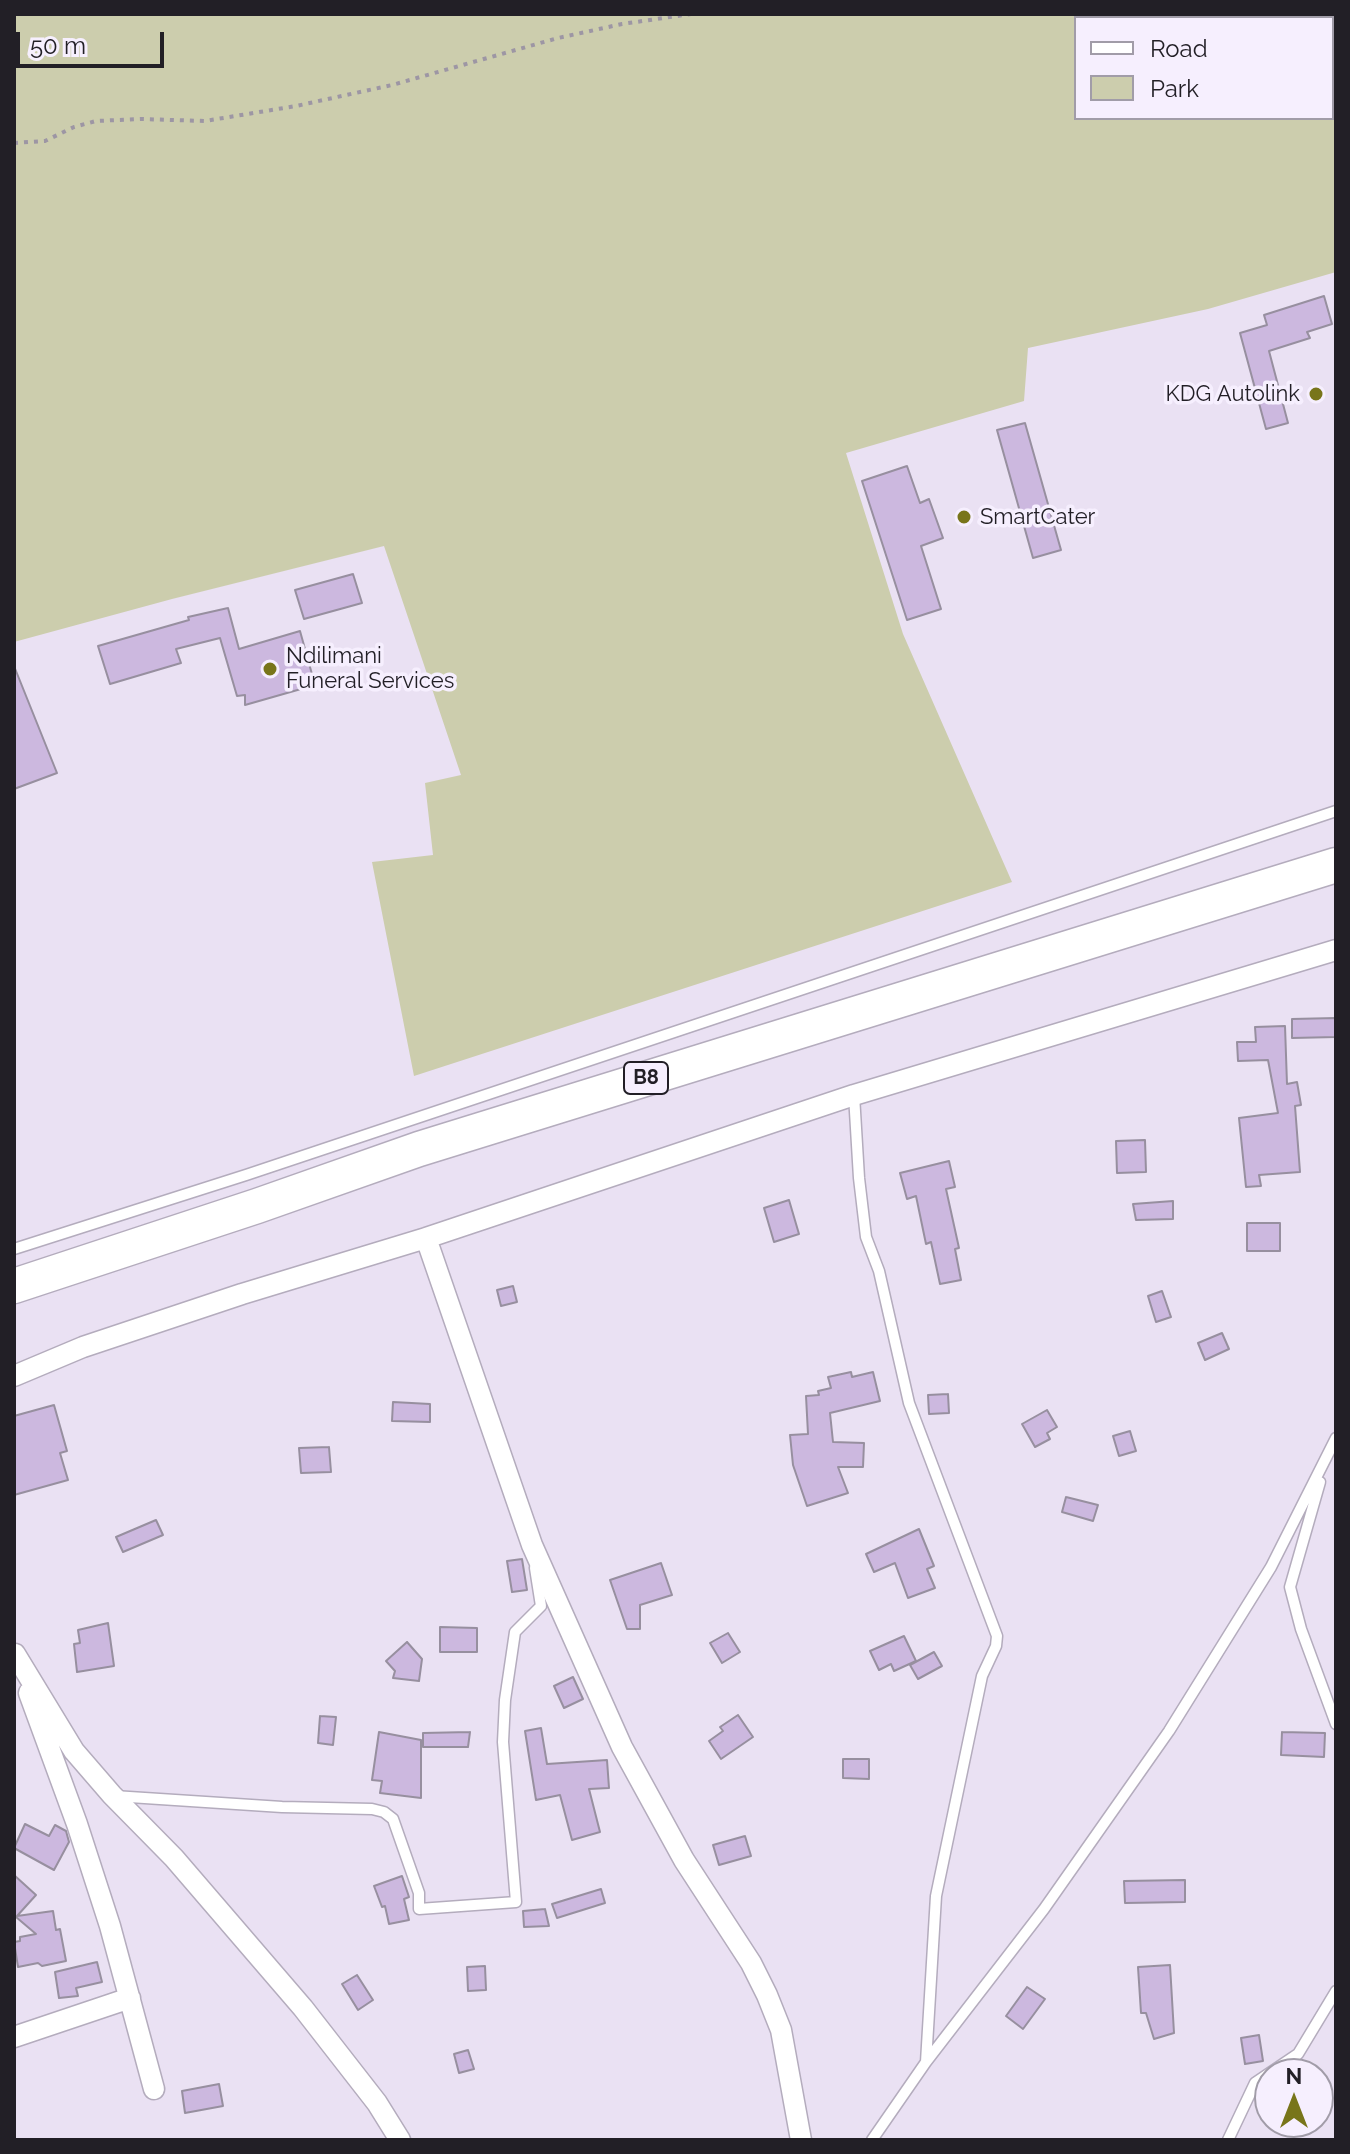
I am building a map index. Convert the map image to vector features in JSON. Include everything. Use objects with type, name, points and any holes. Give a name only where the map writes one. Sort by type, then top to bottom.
[{"type":"highway","name":"B8","points":[[14,1286],[434,1144],[1336,864]]},
{"type":"street","points":[[14,1376],[97,1342],[426,1238],[854,1095],[1336,950]]},
{"type":"street","points":[[426,1238],[532,1545],[622,1747],[684,1860],[751,1963],[767,1995],[781,2030],[801,2140]]},
{"type":"street","points":[[14,1653],[45,1700],[66,1741],[112,1795],[174,1858],[303,2008],[377,2103],[400,2140]]},
{"type":"street","points":[[14,1653],[77,1824],[154,2089]]},
{"type":"street","points":[[14,2037],[130,1998]]},
{"type":"lane","points":[[14,1249],[246,1175],[1336,811]]},
{"type":"lane","points":[[854,1095],[866,1237],[879,1271],[909,1403],[916,1428],[997,1628],[996,1646],[982,1676],[936,1896],[926,2062]]},
{"type":"lane","points":[[872,2140],[926,2062],[1044,1909],[1169,1731],[1271,1567],[1336,1438]]},
{"type":"lane","points":[[1325,1463],[1290,1587],[1301,1629],[1336,1724]]},
{"type":"lane","points":[[112,1795],[384,1812],[393,1819],[419,1893],[419,1909],[516,1902],[503,1742],[505,1700],[515,1632],[541,1606],[532,1545]]},
{"type":"lane","points":[[1228,2140],[1255,2083],[1298,2054],[1336,1991]]},
{"type":"path","points":[[14,143],[45,141],[74,127],[96,121],[205,121],[296,106],[392,85],[571,35],[691,14]]},
{"type":"green space","points":[[14,14],[1336,14],[1336,272],[1208,309],[1028,348],[1024,401],[846,453],[903,634],[1012,882],[414,1076],[372,862],[433,855],[425,783],[461,775],[384,546],[14,642]]},
{"type":"building","points":[[1324,296],[1332,324],[1307,332],[1310,338],[1269,351],[1288,423],[1266,429],[1240,333],[1267,325],[1264,315]]},
{"type":"building","points":[[1025,423],[1061,550],[1033,558],[997,430]]},
{"type":"building","points":[[907,466],[920,503],[929,499],[943,538],[921,546],[941,609],[907,620],[862,481]]},
{"type":"building","points":[[353,574],[362,603],[304,619],[295,590]]},
{"type":"building","points":[[228,608],[239,649],[300,631],[315,685],[245,705],[245,695],[237,696],[220,638],[176,649],[181,663],[110,684],[98,646],[189,620],[188,617]]},
{"type":"building","points":[[14,666],[57,773],[14,789]]},
{"type":"building","points":[[1336,1018],[1336,1037],[1292,1038],[1292,1019]]},
{"type":"building","points":[[1285,1026],[1287,1084],[1297,1082],[1301,1105],[1295,1106],[1300,1172],[1259,1175],[1261,1186],[1246,1187],[1239,1118],[1278,1113],[1268,1060],[1238,1061],[1237,1042],[1256,1042],[1255,1027]]},
{"type":"building","points":[[1145,1140],[1146,1172],[1117,1173],[1116,1141]]},
{"type":"building","points":[[949,1161],[955,1187],[946,1189],[959,1248],[955,1249],[961,1280],[940,1284],[931,1242],[926,1244],[916,1196],[907,1199],[900,1173]]},
{"type":"building","points":[[789,1200],[799,1234],[774,1242],[764,1208]]},
{"type":"building","points":[[1173,1201],[1173,1219],[1136,1220],[1133,1204]]},
{"type":"building","points":[[1247,1223],[1280,1223],[1280,1251],[1247,1251]]},
{"type":"building","points":[[513,1286],[517,1302],[501,1306],[497,1290]]},
{"type":"building","points":[[1162,1291],[1171,1317],[1156,1322],[1148,1296]]},
{"type":"building","points":[[1222,1333],[1229,1349],[1205,1360],[1198,1343]]},
{"type":"building","points":[[851,1372],[852,1377],[873,1372],[880,1401],[830,1413],[833,1442],[864,1443],[863,1467],[838,1467],[848,1493],[807,1506],[793,1465],[790,1435],[808,1434],[806,1396],[819,1395],[818,1391],[831,1388],[828,1377]]},
{"type":"building","points":[[948,1394],[949,1413],[929,1414],[928,1395]]},
{"type":"building","points":[[393,1402],[430,1404],[430,1422],[392,1421]]},
{"type":"building","points":[[54,1405],[67,1451],[60,1453],[68,1480],[14,1495],[14,1416]]},
{"type":"building","points":[[1047,1410],[1057,1427],[1047,1433],[1050,1439],[1035,1447],[1022,1424]]},
{"type":"building","points":[[1130,1431],[1136,1451],[1119,1456],[1113,1436]]},
{"type":"building","points":[[329,1447],[331,1472],[301,1473],[299,1448]]},
{"type":"building","points":[[1066,1497],[1098,1505],[1093,1521],[1062,1512]]},
{"type":"building","points":[[156,1520],[163,1535],[123,1552],[116,1537]]},
{"type":"building","points":[[919,1529],[934,1566],[927,1569],[935,1588],[908,1598],[895,1563],[874,1572],[866,1554]]},
{"type":"building","points":[[522,1559],[527,1590],[512,1592],[507,1561]]},
{"type":"building","points":[[661,1563],[672,1595],[640,1605],[640,1629],[627,1629],[610,1580]]},
{"type":"building","points":[[108,1623],[114,1666],[77,1672],[74,1644],[80,1643],[78,1630]]},
{"type":"building","points":[[440,1627],[477,1628],[477,1652],[440,1652]]},
{"type":"building","points":[[728,1633],[740,1652],[722,1663],[710,1643]]},
{"type":"building","points":[[904,1636],[916,1661],[894,1671],[891,1664],[879,1670],[870,1651]]},
{"type":"building","points":[[407,1642],[422,1659],[419,1681],[393,1678],[395,1671],[386,1661]]},
{"type":"building","points":[[934,1652],[942,1666],[918,1679],[910,1665]]},
{"type":"building","points":[[573,1677],[583,1699],[564,1708],[554,1686]]},
{"type":"building","points":[[738,1715],[753,1737],[721,1759],[709,1741],[723,1731],[720,1727]]},
{"type":"building","points":[[320,1716],[336,1717],[333,1745],[318,1743]]},
{"type":"building","points":[[541,1728],[547,1764],[607,1760],[609,1788],[589,1789],[600,1832],[572,1840],[560,1795],[536,1800],[525,1731]]},
{"type":"building","points":[[379,1732],[421,1740],[421,1798],[380,1793],[382,1781],[372,1780]]},
{"type":"building","points":[[470,1732],[468,1747],[423,1747],[423,1733]]},
{"type":"building","points":[[1282,1732],[1325,1733],[1324,1757],[1281,1755]]},
{"type":"building","points":[[843,1759],[869,1759],[869,1779],[843,1778]]},
{"type":"building","points":[[25,1824],[49,1836],[55,1825],[66,1831],[69,1842],[54,1870],[14,1848]]},
{"type":"building","points":[[745,1836],[751,1856],[719,1865],[713,1845]]},
{"type":"building","points":[[14,1875],[36,1895],[17,1916],[53,1911],[66,1961],[18,1967],[14,1942],[20,1941],[20,1937],[36,1934],[16,1917],[14,1919]]},
{"type":"building","points":[[402,1876],[409,1897],[404,1899],[409,1920],[389,1924],[385,1906],[382,1907],[374,1886]]},
{"type":"building","points":[[1185,1880],[1185,1902],[1125,1903],[1124,1881]]},
{"type":"building","points":[[601,1889],[605,1903],[557,1918],[552,1904]]},
{"type":"building","points":[[545,1909],[549,1926],[524,1927],[523,1911]]},
{"type":"building","points":[[97,1962],[102,1982],[76,1988],[78,1996],[59,1998],[55,1972]]},
{"type":"building","points":[[1170,1965],[1174,2033],[1154,2039],[1146,2013],[1141,2013],[1138,1967]]},
{"type":"building","points":[[485,1966],[486,1990],[468,1991],[467,1967]]},
{"type":"building","points":[[357,1975],[373,2000],[358,2010],[342,1984]]},
{"type":"building","points":[[1027,1987],[1045,1999],[1023,2029],[1006,2016]]},
{"type":"building","points":[[1259,2035],[1263,2058],[1254,2058],[1254,2062],[1245,2064],[1241,2038]]},
{"type":"building","points":[[468,2050],[474,2069],[459,2073],[454,2054]]},
{"type":"building","points":[[219,2084],[223,2106],[185,2113],[182,2091]]},
{"type":"place","name":"KDG Autolink","points":[[1316,394]]},
{"type":"place","name":"SmartCater","points":[[964,517]]},
{"type":"place","name":"Ndilimani Funeral Services","points":[[270,669]]}]
